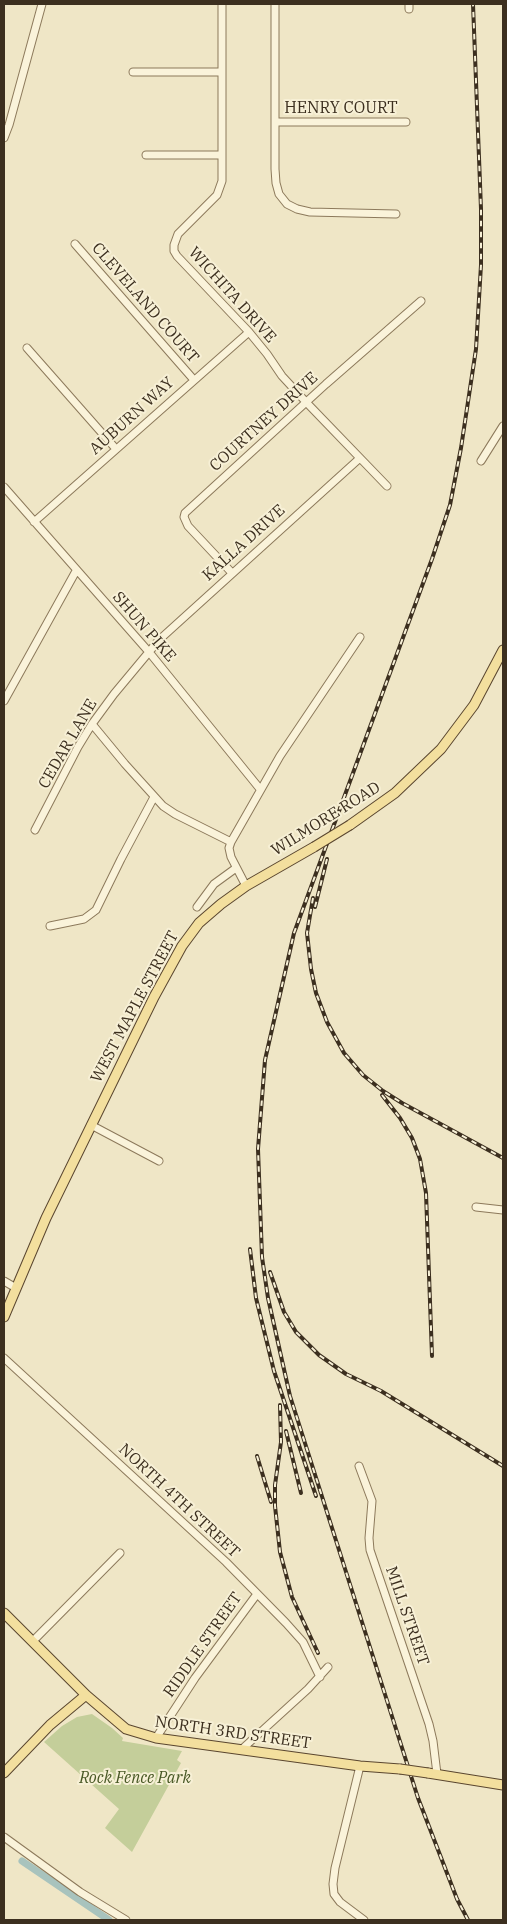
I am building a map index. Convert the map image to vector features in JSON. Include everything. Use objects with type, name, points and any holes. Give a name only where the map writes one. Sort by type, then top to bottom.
[{"type":"main road","name":"WILMORE ROAD","points":[[246,886],[350,825],[395,793],[441,749],[474,705],[500,663],[503,650]]},
{"type":"main road","name":"WEST MAPLE STREET","points":[[4,1317],[46,1218],[157,990],[182,946],[210,913],[246,886]]},
{"type":"main road","name":"NORTH 3RD STREET","points":[[4,1614],[86,1695],[126,1729],[156,1738],[503,1784]]},
{"type":"main road","points":[[4,1773],[50,1725],[86,1695]]},
{"type":"street","points":[[4,138],[42,4]]},
{"type":"street","name":"WICHITA DRIVE","points":[[222,4],[222,181],[217,195],[178,234],[174,251],[249,332],[282,376],[387,486]]},
{"type":"street","points":[[275,4],[276,183],[279,194],[287,204],[310,212],[396,214]]},
{"type":"street","points":[[133,72],[222,72]]},
{"type":"street","name":"HENRY COURT","points":[[276,122],[406,122]]},
{"type":"street","points":[[146,155],[222,155]]},
{"type":"street","name":"CLEVELAND COURT","points":[[75,244],[194,380]]},
{"type":"street","name":"COURTNEY DRIVE","points":[[232,573],[188,526],[184,518],[185,513],[306,402],[421,301]]},
{"type":"street","name":"AUBURN WAY","points":[[34,522],[249,332]]},
{"type":"street","points":[[27,348],[116,449]]},
{"type":"street","points":[[482,461],[503,426]]},
{"type":"street","name":"KALLA DRIVE","points":[[150,652],[159,640],[360,458]]},
{"type":"street","name":"SHUN PIKE","points":[[4,487],[76,571],[150,652],[260,789]]},
{"type":"street","points":[[4,702],[76,571]]},
{"type":"street","points":[[246,886],[230,853],[231,842],[260,789],[360,637]]},
{"type":"street","name":"CEDAR LANE","points":[[35,830],[92,724],[114,694],[150,652]]},
{"type":"street","points":[[92,724],[154,797],[175,814],[231,842]]},
{"type":"street","points":[[50,926],[84,919],[96,910],[154,797]]},
{"type":"street","points":[[197,907],[214,884],[236,868]]},
{"type":"street","points":[[91,1125],[159,1161]]},
{"type":"street","points":[[476,1207],[503,1210]]},
{"type":"street","points":[[4,1280],[16,1288]]},
{"type":"street","name":"NORTH 4TH STREET","points":[[4,1358],[75,1422],[286,1623],[303,1642],[320,1677]]},
{"type":"street","name":"MILL STREET","points":[[360,1466],[372,1501],[370,1550],[429,1724],[434,1741],[437,1774]]},
{"type":"street","points":[[32,1641],[120,1553]]},
{"type":"street","name":"RIDDLE STREET","points":[[156,1738],[195,1678],[256,1594]]},
{"type":"street","points":[[241,1750],[328,1668]]},
{"type":"street","points":[[360,1766],[335,1868],[333,1884],[334,1894],[340,1902],[364,1920]]},
{"type":"street","points":[[4,1837],[80,1892],[126,1920]]},
{"type":"green space","name":"Rock Fence Park","points":[[92,1714],[112,1728],[123,1738],[122,1741],[182,1751],[177,1760],[181,1763],[132,1852],[105,1828],[119,1809],[44,1742],[62,1726],[77,1717]]},
{"type":"waterway","points":[[22,1861],[109,1920]]},
{"type":"railway","points":[[468,1920],[457,1899],[418,1798],[290,1396],[268,1298],[262,1257],[258,1149],[265,1060],[294,933],[432,559],[450,505],[461,448],[476,349],[481,265],[481,209],[473,4]]},
{"type":"railway","points":[[315,907],[327,859]]},
{"type":"railway","points":[[313,898],[307,933],[311,969],[316,993],[327,1022],[344,1053],[363,1075],[383,1091],[503,1158]]},
{"type":"railway","points":[[382,1095],[400,1118],[412,1138],[420,1159],[426,1193],[432,1356]]},
{"type":"railway","points":[[250,1249],[256,1298],[274,1371],[316,1496]]},
{"type":"railway","points":[[270,1272],[284,1312],[296,1332],[319,1355],[346,1374],[381,1391],[503,1466]]},
{"type":"railway","points":[[280,1405],[281,1442],[275,1485],[275,1506],[280,1552],[292,1597],[318,1653]]},
{"type":"railway","points":[[286,1431],[301,1493]]},
{"type":"railway","points":[[257,1456],[271,1502]]}]
